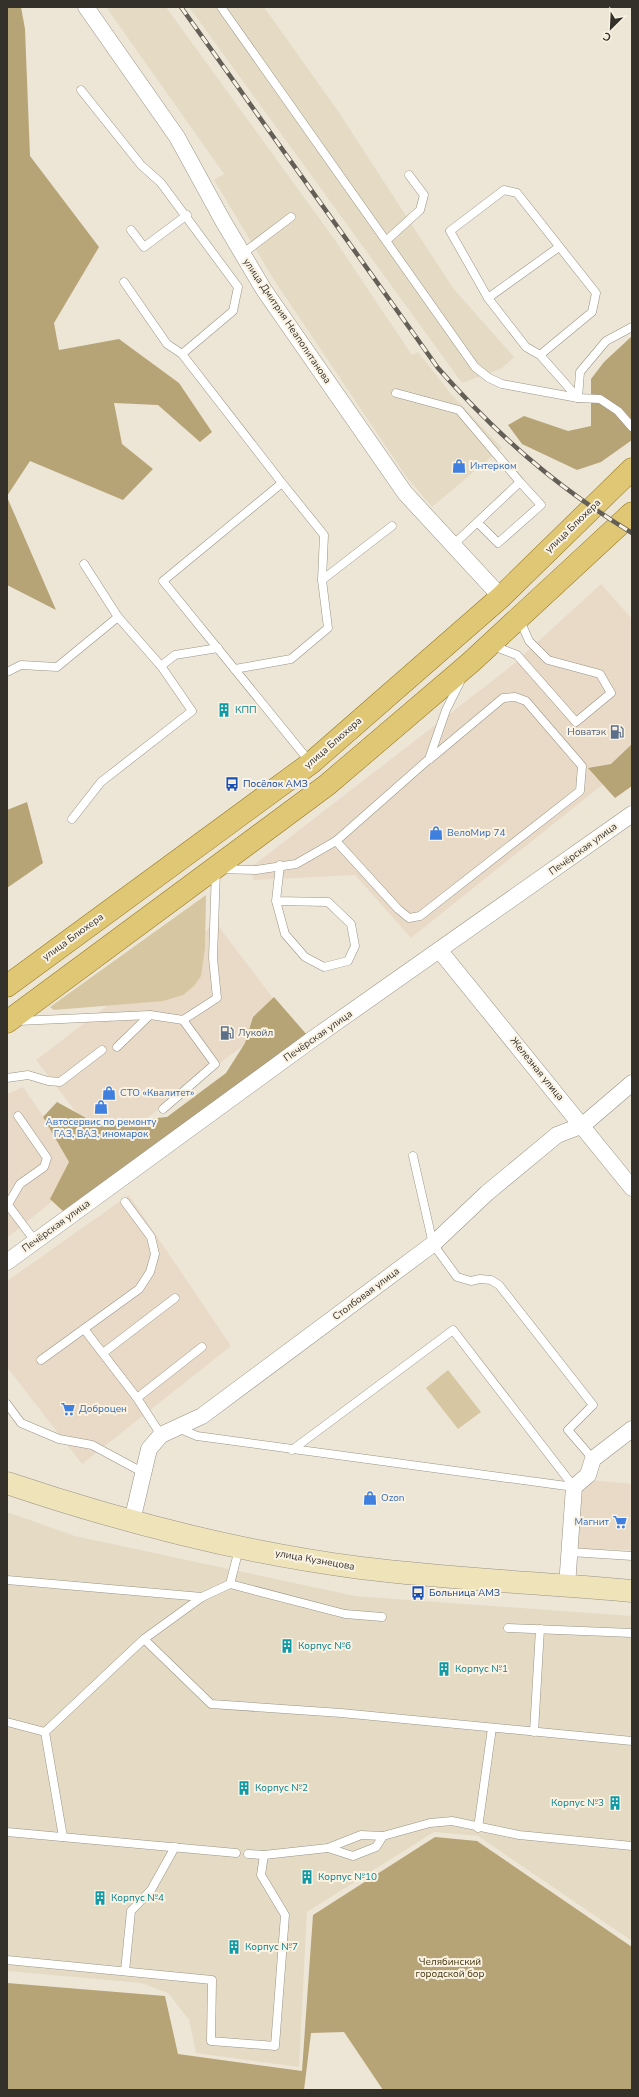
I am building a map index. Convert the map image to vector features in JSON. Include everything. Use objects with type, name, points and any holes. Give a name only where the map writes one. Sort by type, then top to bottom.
[{"type":"main road","name":"улица Блюхера","points":[[7,986],[311,762],[501,597],[632,469]]},
{"type":"main road","points":[[8,1022],[216,869],[327,785],[470,663],[632,513]]},
{"type":"street","name":"улица Дмитрия Неаполитанова","points":[[86,7],[177,137],[242,254],[264,290],[406,493],[501,597]]},
{"type":"street","name":"Печёрская улица","points":[[7,1262],[314,1038],[632,814]]},
{"type":"street","name":"Железная улица","points":[[440,950],[583,1125],[632,1188]]},
{"type":"street","name":"Столбовая улица","points":[[132,1521],[149,1449],[161,1435],[202,1416],[433,1244],[486,1193],[556,1135],[583,1125],[632,1083]]},
{"type":"street","points":[[567,1586],[574,1487],[588,1475],[593,1458],[632,1429]]},
{"type":"street","name":"улица Кузнецова","points":[[7,1483],[84,1509],[132,1521],[239,1546],[360,1568],[632,1591]]},
{"type":"lane","points":[[221,7],[387,240],[475,367],[489,378],[502,384],[578,398],[600,399],[618,411],[632,427]]},
{"type":"lane","points":[[81,90],[141,165],[161,182],[238,287],[233,311],[182,354]]},
{"type":"lane","points":[[387,240],[420,210],[424,195],[409,175]]},
{"type":"lane","points":[[540,355],[592,312],[596,293],[517,194],[504,190],[450,231],[488,298],[526,347],[540,355],[578,398]]},
{"type":"lane","points":[[131,230],[144,247],[186,215]]},
{"type":"lane","points":[[242,254],[291,217]]},
{"type":"lane","points":[[488,298],[559,247]]},
{"type":"lane","points":[[124,282],[167,344],[182,354],[324,535],[322,580],[328,628],[291,659],[235,669]]},
{"type":"lane","points":[[578,398],[580,372],[606,341],[632,327]]},
{"type":"lane","points":[[396,393],[459,410],[541,505],[498,543],[478,523]]},
{"type":"lane","points":[[453,545],[520,482]]},
{"type":"lane","points":[[282,483],[163,581],[311,762]]},
{"type":"lane","points":[[322,580],[392,526]]},
{"type":"lane","points":[[72,819],[101,782],[192,711],[161,666],[118,617],[84,564]]},
{"type":"lane","points":[[7,672],[21,665],[57,667],[118,617]]},
{"type":"lane","points":[[490,645],[517,655],[576,722],[611,693],[600,674],[548,660],[529,641],[519,617]]},
{"type":"lane","points":[[161,666],[175,655],[218,648]]},
{"type":"lane","points":[[430,759],[446,710],[470,663]]},
{"type":"lane","points":[[8,1022],[150,1015],[183,1020],[217,998],[213,958],[216,869],[256,870],[296,864],[336,841],[503,698],[515,697],[526,701],[582,766],[580,791],[420,916],[409,918],[398,909],[336,841]]},
{"type":"lane","points":[[276,901],[328,902],[351,924],[355,946],[348,961],[324,967],[304,957],[286,934],[276,901],[280,866]]},
{"type":"lane","points":[[117,1047],[150,1015]]},
{"type":"lane","points":[[163,1109],[215,1064],[183,1020]]},
{"type":"lane","points":[[7,1078],[28,1075],[48,1081],[60,1082],[102,1050]]},
{"type":"lane","points":[[18,1116],[48,1158],[44,1167],[20,1184],[8,1206],[34,1241]]},
{"type":"lane","points":[[412,1156],[433,1244],[457,1277],[471,1281],[491,1280],[499,1285],[593,1405],[568,1430],[593,1458]]},
{"type":"lane","points":[[41,1360],[139,1289],[150,1272],[154,1254],[151,1237],[125,1202]]},
{"type":"lane","points":[[103,1353],[175,1298]]},
{"type":"lane","points":[[84,1329],[137,1398],[161,1435]]},
{"type":"lane","points":[[292,1450],[453,1330],[574,1487]]},
{"type":"lane","points":[[137,1398],[202,1347]]},
{"type":"lane","points":[[7,1404],[21,1423],[59,1439],[92,1445],[144,1473]]},
{"type":"lane","points":[[178,1428],[197,1436],[574,1487]]},
{"type":"lane","points":[[230,1584],[239,1546]]},
{"type":"lane","points":[[570,1552],[632,1556]]},
{"type":"lane","points":[[7,1580],[202,1597]]},
{"type":"lane","points":[[44,1732],[144,1639],[202,1597],[230,1584],[345,1614],[382,1617]]},
{"type":"lane","points":[[508,1628],[632,1633]]},
{"type":"lane","points":[[534,1732],[540,1629]]},
{"type":"lane","points":[[144,1639],[211,1704],[341,1713],[632,1741]]},
{"type":"lane","points":[[7,1722],[44,1732]]},
{"type":"lane","points":[[478,1828],[492,1728]]},
{"type":"lane","points":[[44,1732],[64,1837]]},
{"type":"lane","points":[[248,1854],[264,1855],[328,1848],[360,1835],[383,1836],[430,1823],[452,1821],[478,1828],[519,1835],[632,1846]]},
{"type":"lane","points":[[7,1832],[236,1853]]},
{"type":"lane","points":[[328,1848],[353,1856],[376,1847],[383,1836]]},
{"type":"lane","points":[[125,1971],[131,1911],[151,1890],[175,1848]]},
{"type":"lane","points":[[7,1960],[212,1980],[212,2041],[275,2046],[285,1916],[261,1875],[264,1855]]},
{"type":"shaded area","points":[[106,7],[166,7],[335,240],[412,355],[418,352],[451,394],[502,448],[432,507],[405,475],[274,280],[214,180],[224,174]]},
{"type":"shaded area","points":[[189,7],[264,7],[338,111],[453,288],[514,357],[501,369],[462,383]]},
{"type":"shaded area","points":[[601,584],[632,619],[632,761],[411,938],[355,875],[254,880],[250,868],[509,668]]},
{"type":"shaded area","points":[[206,895],[205,948],[201,976],[194,986],[183,995],[163,1001],[54,1010],[50,1007]]},
{"type":"shaded area","points":[[216,923],[285,1014],[105,1150],[36,1060]]},
{"type":"shaded area","points":[[23,1087],[84,1175],[7,1238],[7,1094]]},
{"type":"shaded area","points":[[129,1195],[231,1346],[82,1464],[7,1367],[7,1281]]},
{"type":"shaded area","points":[[448,1370],[481,1412],[458,1429],[426,1388]]},
{"type":"shaded area","points":[[580,1479],[632,1484],[632,1550],[574,1549]]},
{"type":"shaded area","points":[[7,1512],[75,1536],[355,1596],[632,1616],[632,1941],[478,1836],[434,1832],[307,1912],[299,2067],[196,2053],[189,2020],[168,1993],[141,1983],[7,1971]]},
{"type":"green space","points":[[7,7],[21,7],[25,29],[30,156],[99,247],[54,323],[59,350],[119,339],[179,383],[212,432],[200,442],[158,405],[114,403],[122,444],[153,469],[123,500],[30,461],[7,496]]},
{"type":"green space","points":[[632,336],[632,440],[601,462],[577,470],[522,444],[508,425],[524,416],[568,431],[591,426],[591,379],[604,362]]},
{"type":"green space","points":[[7,497],[56,610],[7,585]]},
{"type":"green space","points":[[632,744],[632,786],[615,798],[588,768],[611,764]]},
{"type":"green space","points":[[27,802],[43,863],[7,888],[7,810]]},
{"type":"green space","points":[[274,997],[307,1035],[65,1213],[50,1199],[69,1162],[43,1117],[57,1102],[97,1124],[167,1117],[226,1073],[245,1043],[253,1017]]},
{"type":"green space","name":"Челябинский городской бор","points":[[435,1837],[477,1841],[632,1947],[632,2090],[383,2090],[344,2032],[311,2033],[304,2090],[7,2090],[7,1983],[165,1996],[178,2054],[302,2071],[313,1915]]},
{"type":"railway","points":[[181,7],[438,368],[482,415],[528,458],[578,497],[632,533]]},
{"type":"place","name":"Интерком","points":[[459,466]]},
{"type":"place","name":"КПП","points":[[224,710]]},
{"type":"place","name":"Новатэк","points":[[617,732]]},
{"type":"place","name":"Посёлок АМЗ","points":[[232,784]]},
{"type":"place","name":"ВелоМир 74","points":[[436,833]]},
{"type":"place","name":"Лукойл","points":[[227,1033]]},
{"type":"place","name":"СТО «Квалитет»","points":[[109,1093]]},
{"type":"place","name":"Автосервис по ремонту ГАЗ, ВАЗ, иномарок","points":[[101,1107]]},
{"type":"place","name":"Доброцен","points":[[68,1409]]},
{"type":"place","name":"Ozon","points":[[370,1498]]},
{"type":"place","name":"Магнит","points":[[620,1522]]},
{"type":"place","name":"Больница АМЗ","points":[[418,1593]]},
{"type":"place","name":"Корпус №6","points":[[287,1646]]},
{"type":"place","name":"Корпус №1","points":[[444,1669]]},
{"type":"place","name":"Корпус №2","points":[[244,1788]]},
{"type":"place","name":"Корпус №3","points":[[615,1803]]},
{"type":"place","name":"Корпус №10","points":[[307,1877]]},
{"type":"place","name":"Корпус №4","points":[[100,1898]]},
{"type":"place","name":"Корпус №7","points":[[234,1947]]}]
